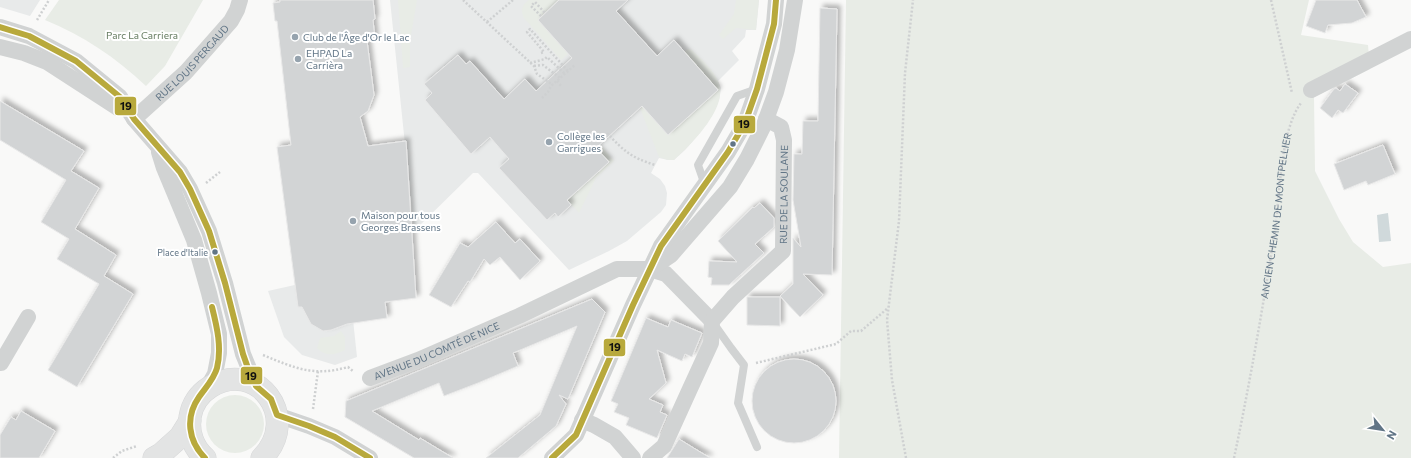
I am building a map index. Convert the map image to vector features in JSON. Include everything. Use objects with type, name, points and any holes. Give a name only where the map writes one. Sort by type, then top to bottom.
[{"type":"main road","points":[[205,458],[196,448],[190,430],[190,421],[194,404],[199,396],[206,390],[220,382],[236,380],[247,382],[264,392],[271,399],[277,415],[278,426],[276,439],[270,450],[262,458]]},
{"type":"main road","points":[[154,458],[180,437],[190,421]]},
{"type":"street","name":"RUE LOUIS PERGAUD","points":[[134,119],[186,72],[231,21],[240,0]]},
{"type":"street","points":[[552,458],[576,435],[633,305],[661,246],[705,186],[745,123],[757,89],[774,24],[776,0]]},
{"type":"street","points":[[650,269],[672,255],[730,187],[747,159],[766,119],[776,92],[787,50],[795,0]]},
{"type":"street","points":[[0,28],[29,36],[76,60],[120,97],[134,119],[180,172],[190,189],[209,231],[225,283],[243,354],[256,386]]},
{"type":"street","points":[[1311,90],[1411,39]]},
{"type":"street","points":[[0,47],[24,53],[47,62],[96,92],[134,119]]},
{"type":"street","name":"RUE DE LA SOULANE","points":[[712,321],[733,297],[783,251],[784,140],[781,127],[766,119]]},
{"type":"street","points":[[157,147],[164,168],[194,240],[219,334],[219,353],[215,374],[206,390]]},
{"type":"street","name":"AVENUE DU COMTÉ DE NICE","points":[[370,378],[418,360],[519,316],[618,269],[650,269]]},
{"type":"street","points":[[650,269],[666,274],[712,321],[711,343],[664,446],[650,458]]},
{"type":"street","points":[[0,362],[28,317]]},
{"type":"street","points":[[277,415],[336,437],[370,458]]},
{"type":"street","points":[[582,420],[615,437],[633,458]]},
{"type":"lane","points":[[712,321],[744,366],[738,403],[757,447]]},
{"type":"path","points":[[37,21],[49,0]]},
{"type":"path","points":[[463,0],[534,66],[537,74],[553,85]]},
{"type":"path","points":[[487,22],[513,0]]},
{"type":"path","points":[[906,458],[892,380],[887,320],[899,221],[905,73],[913,0]]},
{"type":"path","points":[[1271,0],[1292,93],[1311,90]]},
{"type":"path","points":[[541,16],[531,6],[535,2],[545,13]]},
{"type":"path","points":[[541,53],[544,52],[527,32],[530,29],[568,71]]},
{"type":"path","points":[[530,63],[545,59],[548,56],[565,74]]},
{"type":"path","points":[[534,66],[544,65],[560,78]]},
{"type":"path","points":[[542,98],[574,65]]},
{"type":"path","points":[[557,81],[561,86]]},
{"type":"path","name":"ANCIEN CHEMIN DE MONTPELLIER","points":[[1234,458],[1275,230],[1286,139],[1294,112],[1311,90]]},
{"type":"path","points":[[607,133],[626,152],[640,160],[655,165]]},
{"type":"path","points":[[744,366],[836,344],[851,331],[861,331],[888,308]]},
{"type":"path","name":"AVENUE DU COMTÉ DE NICE","points":[[243,354],[255,352],[299,369],[334,371],[348,367],[359,376],[370,378]]},
{"type":"path","points":[[309,426],[318,371]]},
{"type":"shaded area","points":[[0,0],[40,0],[30,16],[0,7]]},
{"type":"shaded area","name":"Collège les Garrigues","points":[[390,0],[759,0],[756,30],[746,30],[745,37],[732,51],[739,60],[718,81],[721,88],[719,100],[713,114],[699,134],[685,150],[674,160],[659,158],[651,173],[660,179],[665,186],[667,193],[666,205],[661,212],[627,241],[569,270],[478,173],[473,173],[414,231]]},
{"type":"shaded area","points":[[1388,213],[1391,241],[1379,242],[1377,215]]},
{"type":"shaded area","points":[[348,273],[357,357],[335,365],[302,355],[284,337],[268,291]]},
{"type":"green space","name":"Parc La Carriera","points":[[59,0],[203,0],[165,66],[146,86],[123,66],[86,40],[45,20]]},
{"type":"green space","points":[[398,0],[417,0],[410,41],[410,67],[403,68]]},
{"type":"green space","points":[[529,0],[559,0],[538,20],[568,54],[561,60],[524,18],[522,8]]},
{"type":"green space","points":[[736,0],[759,0],[756,30],[736,28],[723,39],[719,35],[734,14]]},
{"type":"green space","points":[[846,0],[1309,0],[1301,35],[1368,45],[1370,69],[1314,97],[1315,171],[1339,219],[1353,242],[1383,267],[1411,263],[1411,458],[839,458]]},
{"type":"green space","points":[[688,49],[692,50],[710,68],[716,77],[720,91],[719,102],[714,113],[699,135],[674,160],[668,160],[659,157],[640,108],[642,106],[668,135],[718,90],[684,52]]},
{"type":"green space","points":[[600,144],[614,161],[596,178],[579,213],[567,200],[609,162],[596,148]]},
{"type":"green space","points":[[341,331],[345,337],[345,350],[338,353],[327,354],[317,348],[320,338],[334,336]]},
{"type":"green space","points":[[235,395],[251,400],[259,408],[264,424],[259,440],[251,448],[235,453],[219,448],[211,440],[206,424],[211,408],[219,400]]},
{"type":"building","points":[[280,0],[373,0],[375,40],[367,41],[374,95],[368,111],[360,117],[368,146],[406,141],[416,298],[385,302],[387,318],[347,324],[331,330],[323,331],[311,324],[302,307],[298,307],[277,147],[291,145],[277,21],[275,21],[273,3],[280,2]]},
{"type":"building","points":[[559,0],[628,0],[616,11],[657,56],[674,40],[718,90],[668,135],[642,106],[596,148],[609,162],[567,200],[571,205],[558,217],[555,213],[547,220],[499,168],[509,159],[490,137],[471,154],[425,100],[432,93],[424,84],[458,55],[466,64],[470,61],[504,99],[525,79],[536,91],[572,58],[538,20]]},
{"type":"building","points":[[1316,0],[1357,0],[1366,17],[1352,23],[1328,25],[1325,33],[1306,26]]},
{"type":"building","points":[[820,8],[837,9],[832,275],[803,274],[823,295],[800,317],[780,296],[793,284],[793,238],[801,247],[793,200],[794,154],[802,154],[803,121],[818,121]]},
{"type":"building","points":[[1345,84],[1358,93],[1343,113],[1338,110],[1332,118],[1320,108],[1334,89],[1336,88],[1340,91]]},
{"type":"building","points":[[0,101],[84,151],[71,171],[99,188],[75,229],[116,255],[104,276],[133,294],[77,387],[48,370],[99,284],[57,259],[69,239],[41,222],[66,180],[0,140]]},
{"type":"building","points":[[1383,145],[1395,174],[1368,185],[1366,181],[1344,190],[1334,164]]},
{"type":"building","points":[[760,203],[774,218],[774,227],[755,244],[764,253],[729,285],[711,285],[712,278],[708,277],[709,261],[737,262],[718,241],[753,207],[754,208]]},
{"type":"building","points":[[496,222],[515,243],[520,239],[540,261],[520,280],[500,257],[490,265],[484,259],[470,282],[468,281],[451,307],[429,295],[460,243],[468,247]]},
{"type":"building","points":[[747,297],[780,297],[780,326],[747,325]]},
{"type":"building","points":[[592,299],[605,312],[568,399],[559,395],[566,404],[556,426],[518,458],[486,458],[540,415],[577,326],[513,353],[518,366],[478,383],[444,396],[439,383],[372,411],[419,440],[420,438],[453,458],[414,458],[345,417],[346,401]]},
{"type":"building","points":[[646,318],[668,327],[671,320],[702,333],[692,357],[685,354],[682,361],[657,350],[666,383],[649,399],[663,405],[660,412],[667,415],[657,438],[626,425],[629,418],[614,412],[618,404],[611,401]]},
{"type":"building","points":[[794,359],[810,362],[824,371],[833,385],[836,401],[833,417],[824,431],[810,440],[794,443],[778,440],[764,431],[755,417],[752,401],[755,385],[764,371],[778,362]]},
{"type":"building","points":[[21,411],[55,431],[39,458],[0,458],[0,435],[11,417],[16,420]]},
{"type":"building","points":[[679,439],[710,458],[667,458]]},
{"type":"transit line","name":"19","points":[[552,458],[576,435],[633,305],[661,246],[728,152],[745,123],[757,89],[774,24],[776,0]]},
{"type":"transit line","name":"19","points":[[0,27],[29,36],[76,61],[120,97],[134,119],[180,172],[190,189],[209,231],[225,283],[243,354],[256,386],[271,399],[277,415],[335,437],[370,458]]},
{"type":"transit line","name":"19","points":[[205,458],[199,451],[192,437],[190,421],[199,397],[212,379],[217,368],[219,345],[212,307]]},
{"type":"place","name":"Club de l'Âge d'Or le Lac","points":[[295,37]]},
{"type":"place","name":"EHPAD La Carrièra","points":[[298,59]]},
{"type":"place","name":"Collège les Garrigues","points":[[549,142]]},
{"type":"place","name":"Maison pour tous Georges Brassens","points":[[353,221]]},
{"type":"place","name":"Place d'Italie","points":[[215,252]]}]
